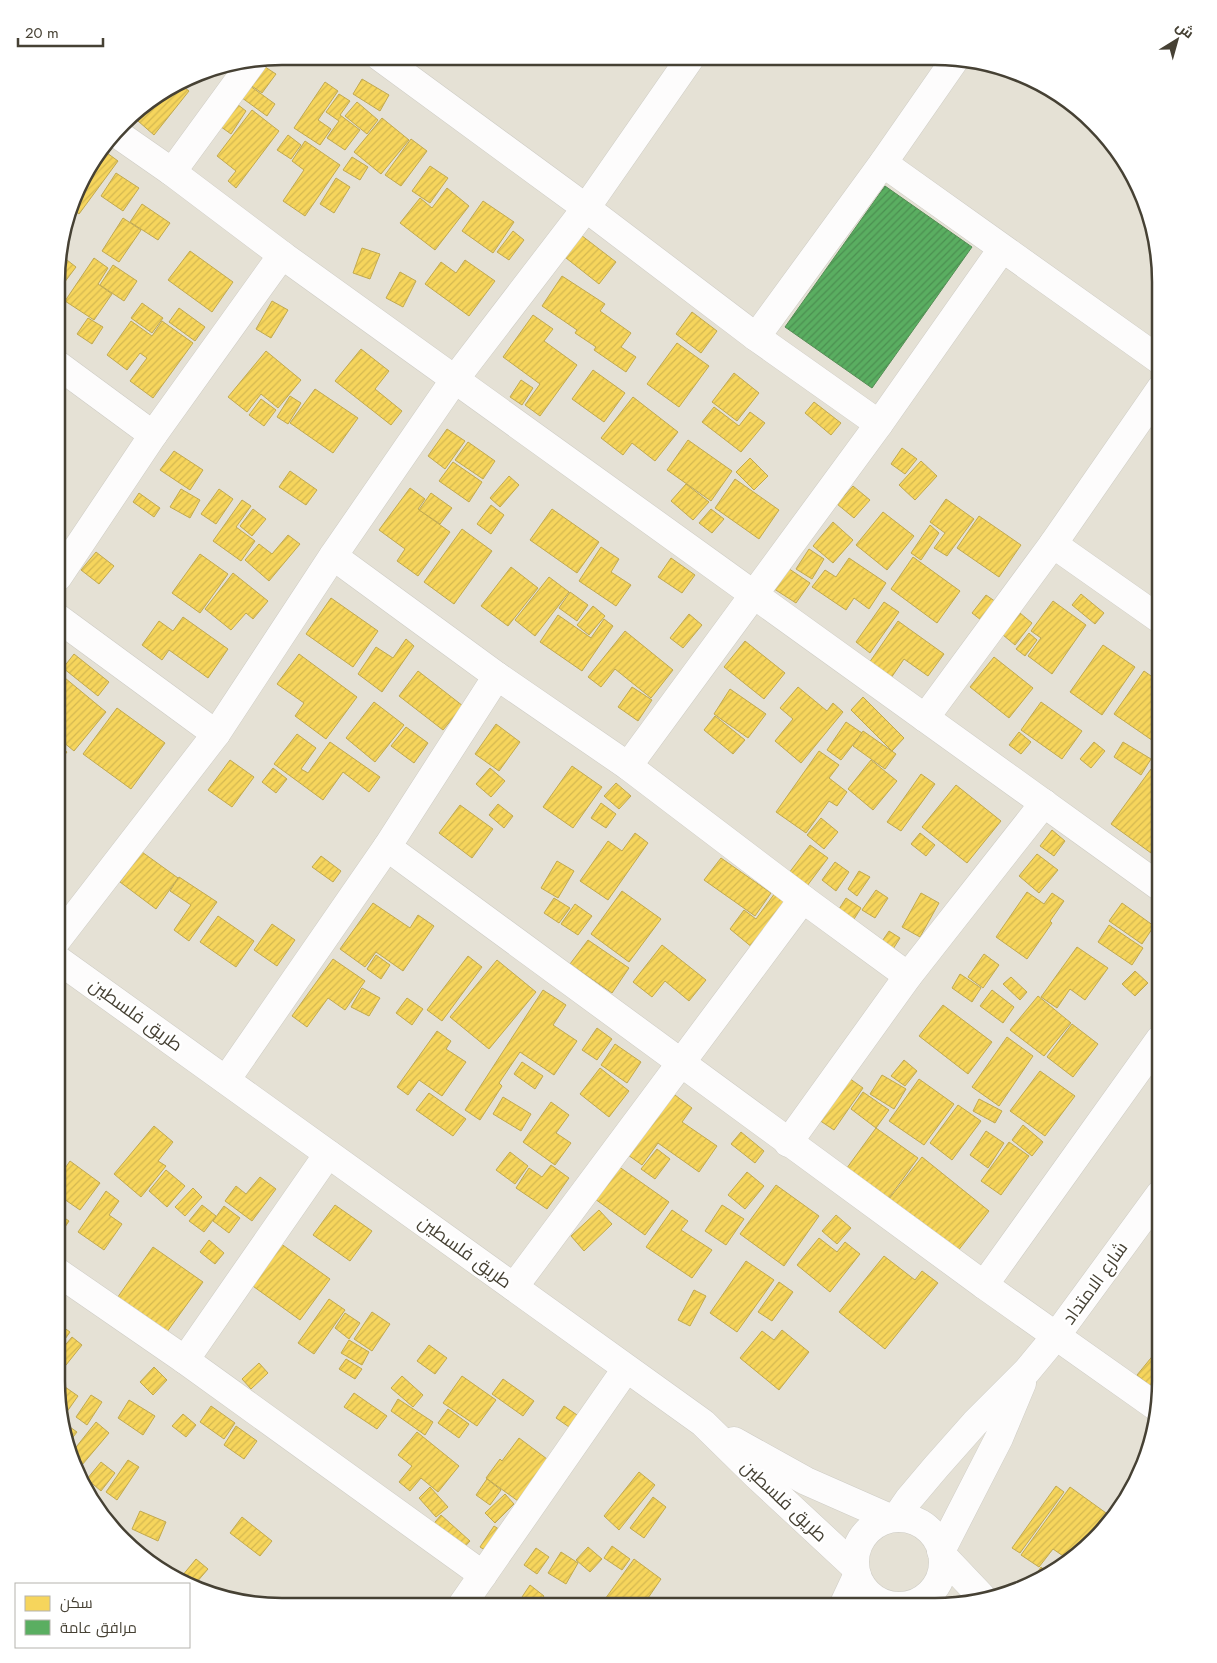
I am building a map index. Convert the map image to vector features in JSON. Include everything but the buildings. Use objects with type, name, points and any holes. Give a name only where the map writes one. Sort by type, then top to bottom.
[{"type":"street","points":[[392,65],[586,208],[756,337],[879,424]]},
{"type":"street","points":[[65,930],[216,734],[333,556],[455,380],[586,208],[685,65]]},
{"type":"street","points":[[756,337],[883,163],[951,65]]},
{"type":"street","points":[[172,172],[248,68]]},
{"type":"street","points":[[121,137],[455,380],[1152,881]]},
{"type":"street","points":[[883,163],[1152,355]]},
{"type":"street","points":[[628,766],[879,424],[1002,249]]},
{"type":"street","points":[[65,567],[153,435],[282,255]]},
{"type":"street","points":[[65,370],[153,435]]},
{"type":"street","points":[[925,718],[1053,544],[1152,401]]},
{"type":"street","points":[[1053,544],[1152,614]]},
{"type":"street","points":[[333,556],[497,676],[628,766],[908,976]]},
{"type":"street","points":[[65,623],[216,734]]},
{"type":"street","points":[[226,1080],[386,847],[497,676]]},
{"type":"street","points":[[788,1143],[908,976],[1044,803]]},
{"type":"street","points":[[386,847],[788,1143],[1151,1403]]},
{"type":"street","points":[[514,1287],[803,899]]},
{"type":"street","name":"طريق فلسطين","points":[[65,964],[703,1423],[856,1572]]},
{"type":"street","points":[[984,1285],[1152,1050]]},
{"type":"street","points":[[185,1360],[328,1154]]},
{"type":"street","name":"شارع الامتداد","points":[[893,1518],[942,1459],[1027,1371],[1056,1336],[1152,1205]]},
{"type":"street","points":[[65,1277],[185,1360],[483,1575]]},
{"type":"street","points":[[467,1598],[626,1368]]},
{"type":"street","name":"شارع الامتداد","points":[[942,1554],[999,1438],[1027,1371]]},
{"type":"street","points":[[703,1423],[806,1481],[893,1518]]},
{"type":"street","points":[[846,1598],[856,1572],[858,1545],[863,1536],[870,1528],[880,1522],[893,1518],[906,1518],[924,1526],[932,1533],[942,1554],[979,1594]]},
{"type":"street","points":[[924,1598],[937,1584],[942,1568],[942,1554]]},
{"type":"street","points":[[856,1572],[862,1586],[875,1598]]},
{"type":"shaded area","points":[[268,65],[949,65],[991,72],[1018,82],[1031,87],[1067,110],[1098,139],[1130,186],[1145,226],[1152,268],[1152,1395],[1145,1437],[1135,1464],[1130,1477],[1107,1513],[1078,1544],[1031,1576],[991,1591],[949,1598],[268,1598],[226,1591],[199,1581],[186,1576],[150,1553],[119,1524],[87,1477],[72,1437],[65,1395],[65,268],[72,226],[87,186],[119,139],[150,110],[186,87],[226,72]]}]
